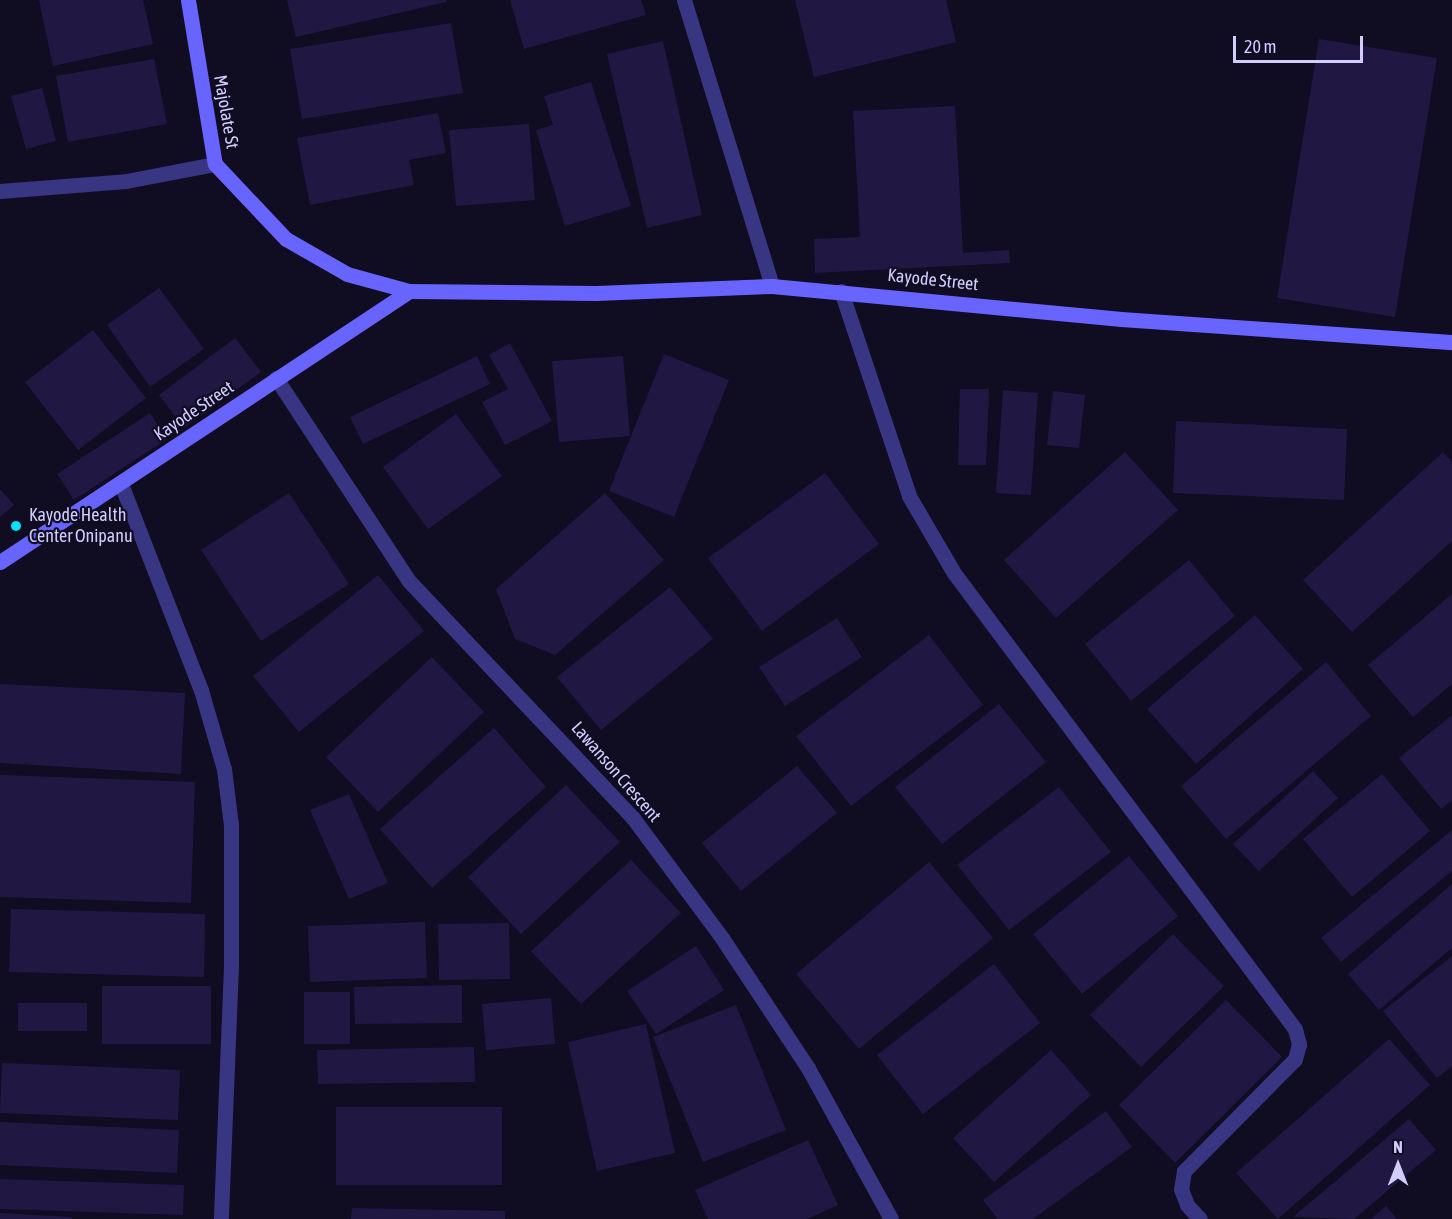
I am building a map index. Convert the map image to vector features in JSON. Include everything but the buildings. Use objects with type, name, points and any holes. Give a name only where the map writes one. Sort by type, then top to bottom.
[{"type":"main road","name":"Majolate St","points":[[188,0],[215,164],[286,239]]},
{"type":"main road","name":"Kayode Street","points":[[286,239],[346,274],[409,291],[596,293],[772,286],[1121,320],[1452,342]]},
{"type":"main road","name":"Kayode Street","points":[[0,562],[121,484],[409,291]]},
{"type":"street","points":[[684,0],[772,286]]},
{"type":"street","points":[[0,191],[126,181],[215,164]]},
{"type":"street","points":[[841,291],[909,496],[954,573],[1295,1029],[1299,1044],[1295,1059],[1184,1171],[1181,1189],[1187,1205],[1200,1219]]},
{"type":"street","name":"Lawanson Crescent","points":[[276,378],[408,580],[633,818],[722,938],[808,1068],[891,1219]]},
{"type":"street","points":[[121,484],[201,690],[225,769],[231,825],[231,966],[221,1219]]},
{"type":"place","name":"Kayode Health Center Onipanu","points":[[16,526]]}]
